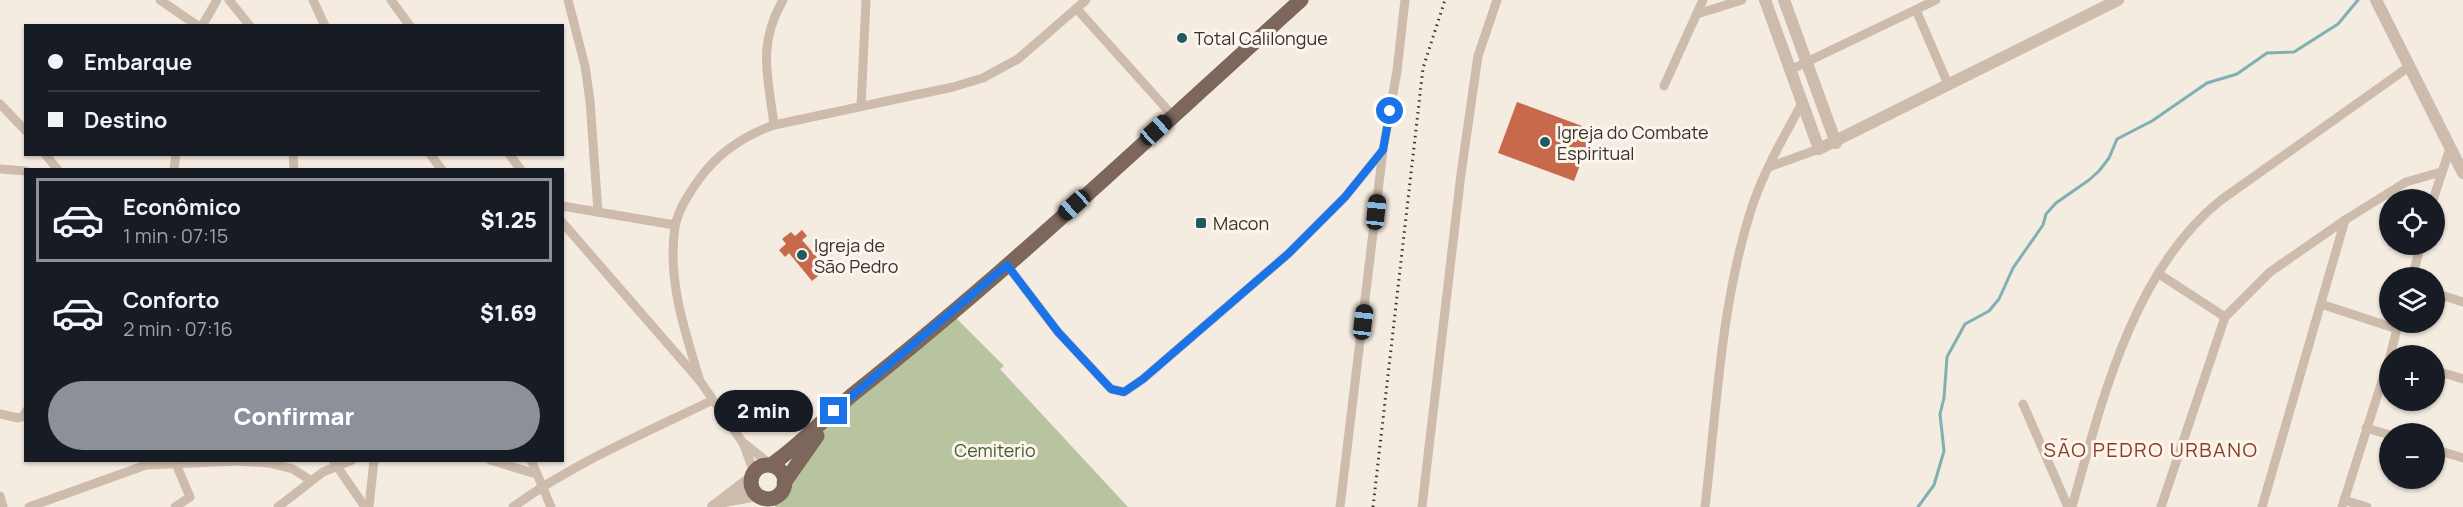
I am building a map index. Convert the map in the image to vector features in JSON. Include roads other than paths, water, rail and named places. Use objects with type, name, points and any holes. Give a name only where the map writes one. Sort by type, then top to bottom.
[{"type":"main road","points":[[771,465],[781,472],[784,483],[783,489],[766,501],[752,487],[753,475],[759,468],[771,465],[796,447],[834,411],[1007,265],[1301,0]]},
{"type":"main road","points":[[784,483],[834,411]]},
{"type":"street","points":[[160,0],[197,24]]},
{"type":"street","points":[[201,24],[217,0]]},
{"type":"street","points":[[229,0],[248,24]]},
{"type":"street","points":[[313,0],[324,24]]},
{"type":"street","points":[[568,0],[585,66],[590,100],[598,212]]},
{"type":"street","points":[[774,125],[766,37],[783,0]]},
{"type":"street","points":[[861,106],[866,0]]},
{"type":"street","points":[[700,381],[677,296],[674,260],[675,225],[688,195],[707,169],[730,147],[751,133],[774,125],[953,87],[995,73],[1018,58],[1086,0]]},
{"type":"street","points":[[1340,507],[1383,150],[1397,71],[1405,0]]},
{"type":"street","points":[[1422,507],[1461,174],[1478,56],[1497,0]]},
{"type":"street","points":[[1664,86],[1703,0]]},
{"type":"street","points":[[1697,14],[1742,0]]},
{"type":"street","points":[[1765,0],[1820,149]]},
{"type":"street","points":[[1784,0],[1836,142]]},
{"type":"street","points":[[1790,70],[1936,0]]},
{"type":"street","points":[[1769,167],[1836,142],[2118,0]]},
{"type":"street","points":[[2376,0],[2456,154],[2463,173]]},
{"type":"street","points":[[392,1],[409,24]]},
{"type":"street","points":[[1076,8],[1173,116]]},
{"type":"street","points":[[1916,10],[1948,84]]},
{"type":"street","points":[[2070,507],[2096,421],[2121,352],[2159,274],[2182,237],[2199,217],[2410,66]]},
{"type":"street","points":[[1705,507],[1732,294],[1744,238],[1755,200],[1769,167],[1802,103]]},
{"type":"street","points":[[0,104],[24,129]]},
{"type":"street","points":[[1007,265],[1058,332],[1111,389],[1124,392],[1143,379],[1288,254],[1345,197],[1383,150]]},
{"type":"street","points":[[2436,189],[2441,172],[2456,154]]},
{"type":"street","points":[[47,156],[56,168]]},
{"type":"street","points":[[0,169],[24,171]]},
{"type":"street","points":[[2161,507],[2225,317],[2270,272],[2345,220],[2406,182],[2441,172]]},
{"type":"street","points":[[564,206],[675,225]]},
{"type":"street","points":[[2262,507],[2345,220]]},
{"type":"street","points":[[564,224],[700,381],[743,443],[771,465]]},
{"type":"street","points":[[2159,274],[2225,317]]},
{"type":"street","points":[[2445,296],[2463,302]]},
{"type":"street","points":[[2321,304],[2379,321]]},
{"type":"street","points":[[2445,373],[2463,379]]},
{"type":"street","points":[[2367,507],[2343,504],[2379,389]]},
{"type":"street","points":[[513,507],[542,486],[713,400]]},
{"type":"street","points":[[2023,404],[2070,507]]},
{"type":"street","points":[[0,414],[18,418],[24,416]]},
{"type":"street","points":[[2366,428],[2379,432]]},
{"type":"street","points":[[715,505],[753,475],[743,443]]},
{"type":"street","points":[[2445,452],[2463,458]]},
{"type":"street","points":[[367,507],[374,462]]},
{"type":"street","points":[[497,462],[536,474]]},
{"type":"street","points":[[532,462],[551,507]]},
{"type":"street","points":[[29,507],[146,465],[269,463],[293,469],[310,480]]},
{"type":"street","points":[[278,507],[334,463],[367,507]]},
{"type":"street","points":[[175,507],[190,497],[176,464]]},
{"type":"street","points":[[0,496],[3,507]]},
{"type":"street","points":[[715,505],[736,497],[766,501]]},
{"type":"waterway","points":[[1918,507],[1934,485],[1944,451],[1940,414],[1944,398],[1947,357],[1965,324],[1989,311],[1999,299],[2013,268],[2043,225],[2046,214],[2056,203],[2099,171],[2109,158],[2117,139],[2152,121],[2207,83],[2237,74],[2267,53],[2294,52],[2338,24],[2358,0]]},
{"type":"railway","points":[[1373,507],[1423,68],[1445,0]]},
{"type":"place","name":"Total Calilongue","points":[[1182,38]]},
{"type":"place","name":"Igreja do Combate Espiritual","points":[[1545,142]]},
{"type":"place","name":"Macon","points":[[1201,223]]},
{"type":"place","name":"Igreja de São Pedro","points":[[802,255]]},
{"type":"district","name":"SÃO PEDRO URBANO","points":[[2151,449]]},
{"type":"park label","name":"Cemiterio","points":[[995,450]]}]
